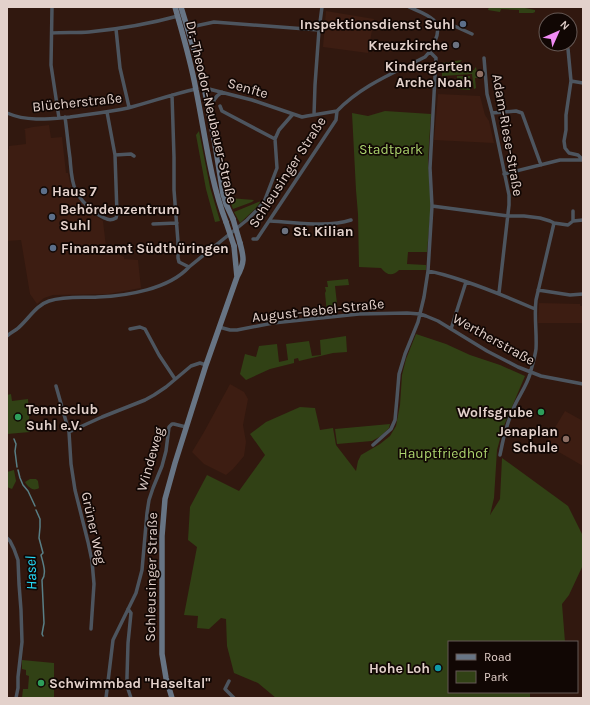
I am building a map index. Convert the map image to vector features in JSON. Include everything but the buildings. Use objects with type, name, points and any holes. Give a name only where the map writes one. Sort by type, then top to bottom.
[{"type":"main road","name":"Dr.-Theodor-Neubauer-Straße","points":[[175,7],[196,89],[213,178],[226,222]]},
{"type":"main road","name":"Dr.-Theodor-Neubauer-Straße","points":[[181,7],[205,88],[220,169],[223,194],[233,219]]},
{"type":"main road","name":"Senfte","points":[[196,89],[205,88]]},
{"type":"main road","name":"Schleusinger Straße","points":[[172,698],[166,678],[162,654],[162,536],[166,499],[175,463],[206,364],[243,263],[240,243],[233,219]]},
{"type":"main road","name":"Schleusinger Straße","points":[[226,222],[234,246],[237,277]]},
{"type":"street","points":[[52,7],[51,65],[60,118]]},
{"type":"street","points":[[314,115],[319,30],[322,7]]},
{"type":"street","points":[[373,445],[391,429],[395,420],[399,374],[405,354],[418,322],[428,271],[432,206],[430,168],[436,58],[430,52],[438,34],[438,25],[430,17],[409,7]]},
{"type":"street","points":[[52,33],[116,29],[178,16]]},
{"type":"street","points":[[187,28],[214,22],[319,30]]},
{"type":"street","points":[[438,25],[450,24],[472,34]]},
{"type":"street","points":[[116,29],[120,68],[129,107]]},
{"type":"street","name":"Schleusinger Straße","points":[[253,239],[257,239],[270,221],[336,120],[337,111],[344,103],[378,80],[426,57],[430,52]]},
{"type":"street","points":[[568,52],[571,81],[564,141],[565,148],[569,153],[578,155],[583,160]]},
{"type":"street","name":"Adam-Riese-Straße","points":[[484,58],[486,94],[492,113],[509,195],[499,293]]},
{"type":"street","points":[[571,81],[583,83]]},
{"type":"street","name":"Senfte","points":[[205,88],[252,100],[302,117],[337,111]]},
{"type":"street","name":"Blücherstraße","points":[[7,113],[29,119],[44,120],[60,118],[107,112],[196,89]]},
{"type":"street","name":"Dr.-Theodor-Neubauer-Straße","points":[[210,113],[215,98],[222,92]]},
{"type":"street","points":[[172,95],[174,190],[178,258],[179,262],[189,267]]},
{"type":"street","points":[[220,106],[222,111],[275,139]]},
{"type":"street","points":[[492,113],[516,111],[522,114],[541,165]]},
{"type":"street","points":[[66,117],[71,174],[76,192],[88,206],[104,218],[112,220],[116,218],[117,214],[115,155],[107,112]]},
{"type":"street","points":[[7,336],[17,330],[41,305],[48,301],[70,298],[100,297],[148,290],[176,278],[184,272],[247,220],[264,202],[277,168],[275,139],[279,130],[293,114]]},
{"type":"street","points":[[115,155],[131,154],[134,156]]},
{"type":"street","points":[[504,174],[560,160],[583,160]]},
{"type":"street","points":[[432,206],[508,216],[540,218],[554,224],[568,225],[573,221],[583,220]]},
{"type":"street","points":[[573,210],[573,221]]},
{"type":"street","points":[[270,221],[320,224],[340,223],[351,220]]},
{"type":"street","points":[[153,224],[177,223]]},
{"type":"street","points":[[500,455],[503,438],[530,372],[536,350],[535,309],[538,290],[554,224]]},
{"type":"street","points":[[428,271],[441,273],[499,293],[535,309]]},
{"type":"street","points":[[451,329],[466,282]]},
{"type":"street","points":[[538,290],[570,296],[583,294]]},
{"type":"street","name":"August-Bebel-Straße","points":[[219,327],[237,330],[273,324],[359,314],[420,314]]},
{"type":"street","name":"Wertherstraße","points":[[420,314],[432,318],[504,360],[530,372],[551,378],[583,384]]},
{"type":"street","points":[[130,329],[140,327],[144,329],[158,355],[175,379]]},
{"type":"street","points":[[69,432],[145,400],[154,395],[191,366],[206,364]]},
{"type":"street","name":"Grüner Weg","points":[[56,386],[69,432],[71,464],[75,490],[92,561],[94,584],[92,629]]},
{"type":"street","name":"Windeweg","points":[[106,698],[113,640],[136,593],[142,570],[149,500],[162,466],[166,451],[169,427],[174,424],[186,427]]},
{"type":"street","points":[[7,538],[10,541],[18,560],[21,610],[22,642],[16,698]]},
{"type":"street","name":"Windeweg","points":[[128,609],[131,613],[128,636],[127,686],[131,698]]},
{"type":"street","points":[[229,681],[226,689],[234,698]]},
{"type":"shaded area","points":[[326,11],[374,19],[368,53],[323,47]]},
{"type":"shaded area","points":[[438,94],[480,96],[485,115],[489,121],[494,143],[434,140]]},
{"type":"shaded area","name":"Behördenzentrum Suhl","points":[[49,125],[51,138],[62,137],[66,173],[68,173],[73,191],[91,213],[103,221],[106,247],[124,257],[124,259],[138,260],[141,288],[108,294],[53,295],[44,298],[37,304],[30,294],[21,240],[7,241],[7,150],[9,149],[9,146],[26,144],[24,129]]},
{"type":"shaded area","points":[[539,303],[580,304],[580,306],[583,306],[583,323],[538,323]]},
{"type":"shaded area","points":[[230,384],[244,392],[248,399],[243,425],[246,442],[244,456],[226,475],[204,464],[192,452]]},
{"type":"shaded area","name":"Jenaplan Schule","points":[[565,411],[583,421],[583,466],[545,444]]},
{"type":"green space","points":[[489,7],[520,7],[535,10],[535,12],[519,13],[519,10],[501,9],[500,12],[488,10]]},
{"type":"green space","points":[[462,60],[460,62],[463,68],[470,67],[471,70],[474,70],[476,67],[478,78],[475,78],[476,88],[474,89],[472,74],[442,76],[442,63]]},
{"type":"green space","points":[[457,76],[470,76],[470,90],[457,89]]},
{"type":"green space","name":"Stadtpark","points":[[385,111],[431,114],[428,159],[431,207],[427,252],[408,252],[407,264],[426,265],[426,270],[399,270],[394,274],[390,274],[381,268],[359,267],[358,214],[352,113],[368,116]]},
{"type":"green space","points":[[199,131],[210,187],[220,221],[215,222],[206,189],[196,135]]},
{"type":"green space","points":[[229,198],[254,200],[233,209]]},
{"type":"green space","points":[[261,201],[255,209],[240,223],[234,212]]},
{"type":"green space","points":[[348,279],[349,285],[335,286],[338,313],[327,314],[325,287],[328,287],[327,281]]},
{"type":"green space","name":"Hauptfriedhof","points":[[416,334],[446,344],[525,376],[503,428],[497,450],[494,498],[490,515],[500,499],[502,458],[568,506],[583,536],[583,565],[569,595],[562,604],[565,641],[448,641],[448,693],[530,693],[530,698],[276,698],[258,683],[234,673],[227,646],[226,619],[221,618],[209,629],[197,628],[198,616],[184,615],[197,547],[188,540],[190,507],[207,475],[239,491],[265,455],[250,434],[266,422],[300,407],[315,408],[320,430],[333,428],[336,445],[356,471],[361,455],[380,444],[390,436],[396,426],[400,405],[402,375],[406,359]]},
{"type":"green space","points":[[346,336],[347,352],[333,353],[299,361],[298,358],[294,359],[294,363],[270,369],[246,380],[240,374],[245,354],[256,357],[259,346],[277,344],[279,362],[288,360],[286,344],[309,341],[312,356],[321,355],[320,340]]},
{"type":"green space","name":"Tennisclub Suhl e.V.","points":[[11,394],[12,401],[28,399],[30,432],[7,434],[7,395]]},
{"type":"green space","points":[[390,424],[389,428],[381,436],[372,441],[337,444],[335,429]]},
{"type":"green space","points":[[14,470],[16,481],[12,489],[7,487],[7,472]]},
{"type":"green space","points":[[30,479],[36,479],[38,481],[39,488],[33,489],[28,486],[25,482]]},
{"type":"green space","name":"Schwimmbad \"Haseltal\"","points":[[22,660],[54,663],[54,698],[22,698],[23,689],[28,689],[29,676],[26,675],[26,670],[22,669]]},
{"type":"waterway","name":"Hasel","points":[[14,439],[16,444],[15,451],[17,467]]},
{"type":"waterway","name":"Hasel","points":[[18,470],[23,485],[28,491],[35,506]]},
{"type":"waterway","name":"Hasel","points":[[36,510],[40,519],[39,538],[43,553],[41,555],[44,565],[44,575],[42,580],[44,623],[43,636]]},
{"type":"place","name":"Inspektionsdienst Suhl","points":[[463,24]]},
{"type":"place","name":"Kreuzkirche","points":[[456,45]]},
{"type":"place","name":"Kindergarten Arche Noah","points":[[480,74]]},
{"type":"place","name":"Haus 7","points":[[44,191]]},
{"type":"place","name":"Behördenzentrum Suhl","points":[[52,217]]},
{"type":"place","name":"St. Kilian","points":[[285,231]]},
{"type":"place","name":"Finanzamt Südthüringen","points":[[53,248]]},
{"type":"place","name":"Wolfsgrube","points":[[541,412]]},
{"type":"place","name":"Tennisclub Suhl e.V.","points":[[18,417]]},
{"type":"place","name":"Jenaplan Schule","points":[[566,439]]},
{"type":"place","name":"Hohe Loh","points":[[438,668]]},
{"type":"place","name":"Schwimmbad \"Haseltal\"","points":[[41,683]]}]
